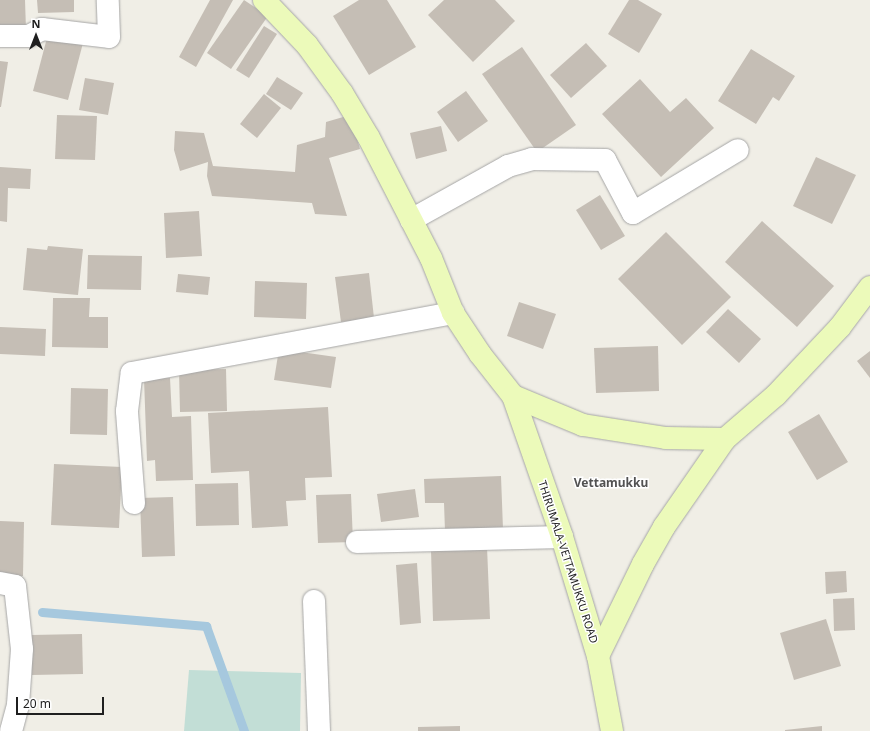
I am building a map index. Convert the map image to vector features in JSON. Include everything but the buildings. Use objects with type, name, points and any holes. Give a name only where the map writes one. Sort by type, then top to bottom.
[{"type":"main road","points":[[264,0],[307,45],[342,93],[369,138],[431,258],[453,313],[480,354],[513,396],[583,425],[666,438],[724,439]]},
{"type":"main road","points":[[598,656],[654,545],[724,439],[776,395],[840,327],[870,287]]},
{"type":"main road","name":"THIRUMALA-VETTAMUKKU ROAD","points":[[513,396],[562,537],[598,656],[612,731]]},
{"type":"street","points":[[0,36],[29,36],[42,29],[109,37],[108,0]]},
{"type":"street","points":[[411,220],[508,166],[532,159],[605,160],[633,214],[738,150]]},
{"type":"street","points":[[134,503],[127,411],[132,373],[453,313]]},
{"type":"street","points":[[357,542],[562,537]]},
{"type":"street","points":[[0,584],[15,586],[22,649],[18,706],[11,731]]},
{"type":"street","points":[[314,601],[319,731]]},
{"type":"shaded area","points":[[189,670],[301,673],[300,731],[184,731]]},
{"type":"waterway","points":[[42,612],[206,626],[244,731]]},
{"type":"district","name":"Vettamukku","points":[[611,483]]}]
